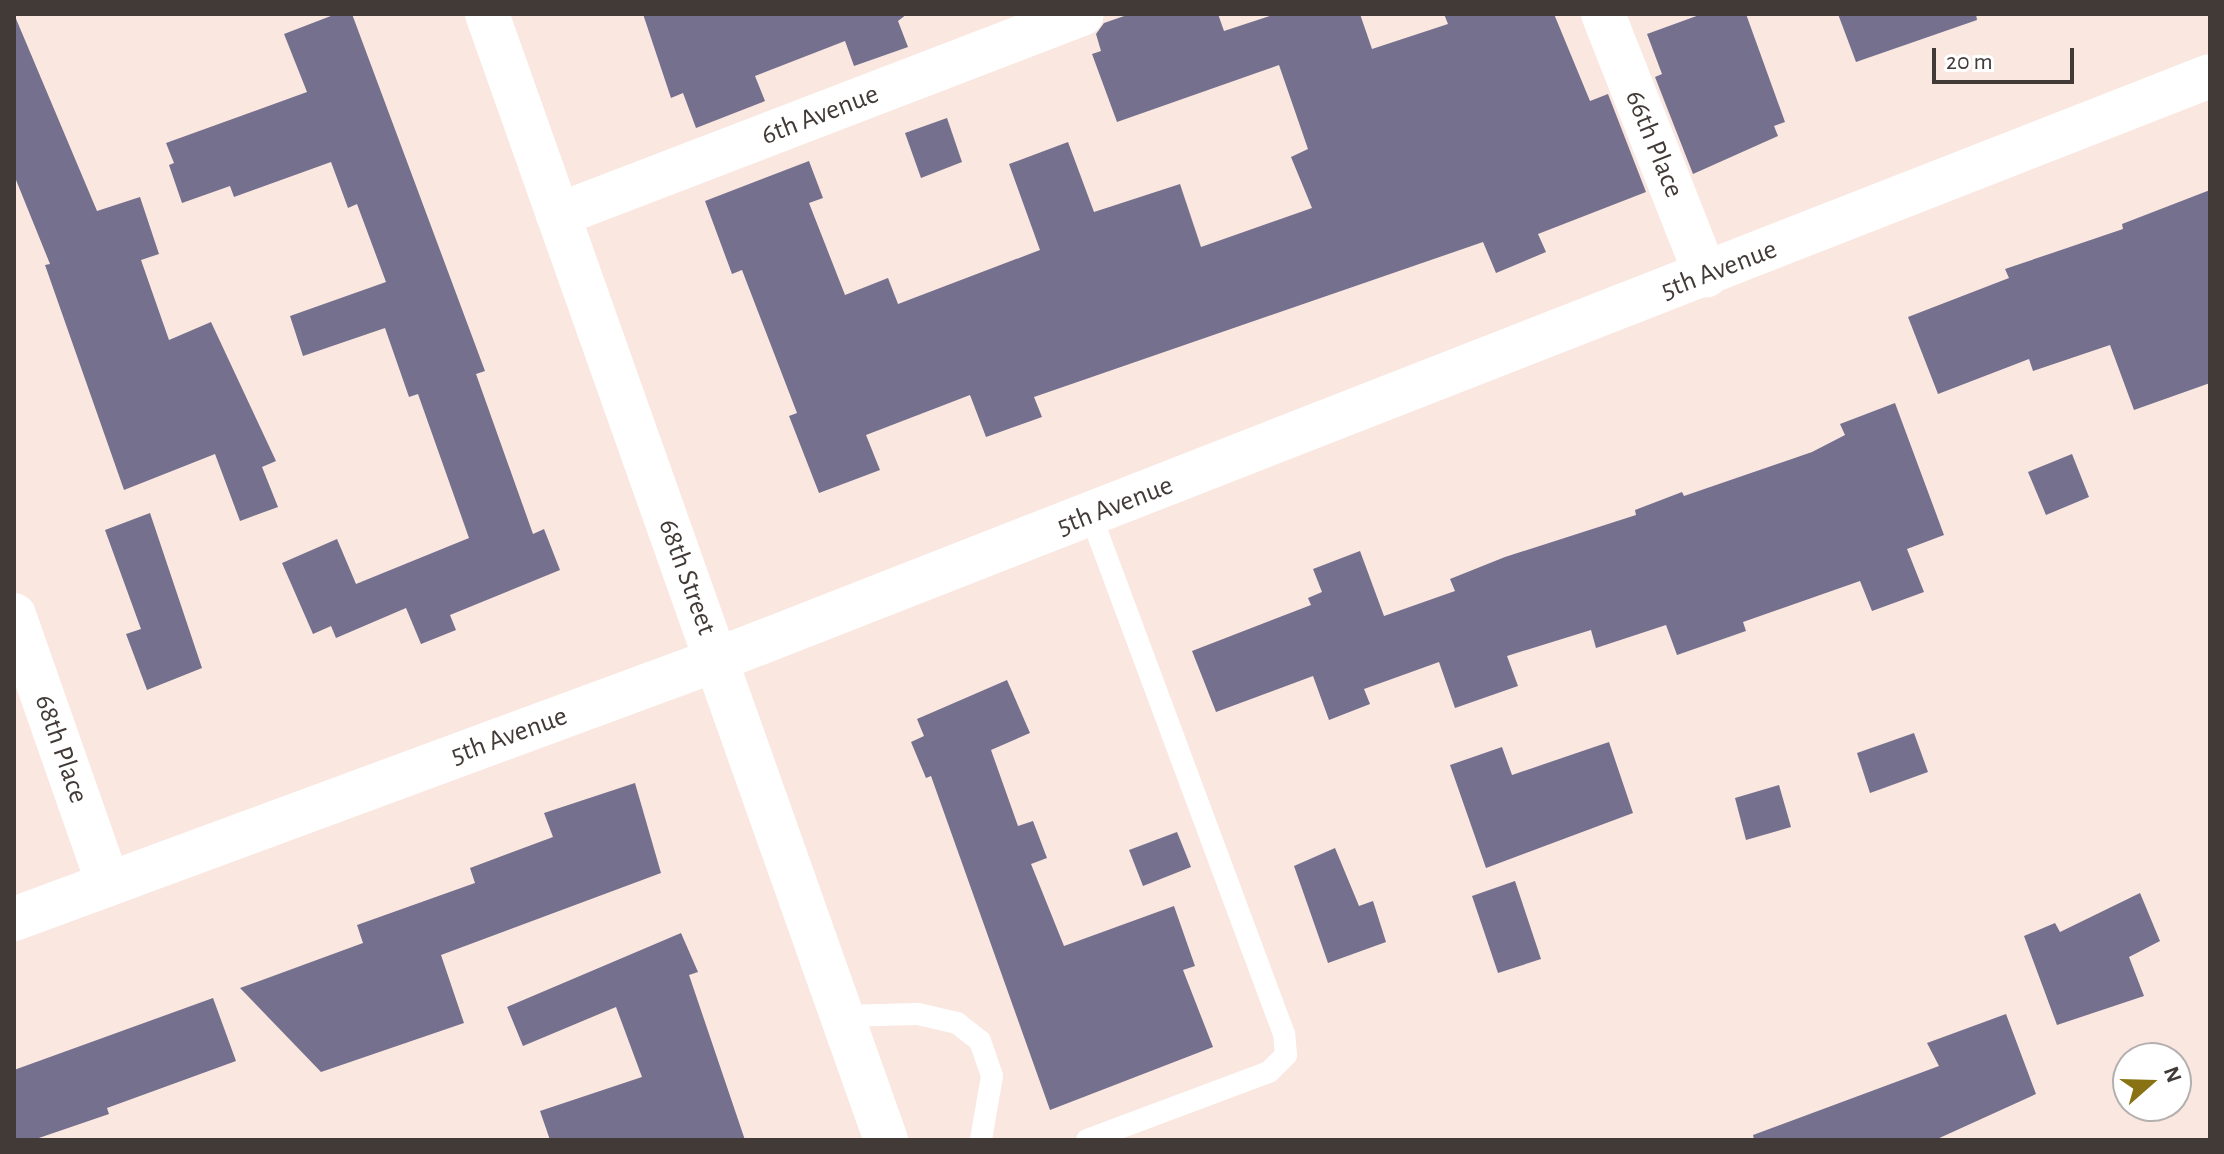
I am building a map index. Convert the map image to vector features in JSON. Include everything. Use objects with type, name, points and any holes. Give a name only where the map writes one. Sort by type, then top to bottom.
[{"type":"street","name":"68th Street","points":[[487,14],[886,1140]]},
{"type":"street","name":"6th Avenue","points":[[558,215],[1082,14]]},
{"type":"street","name":"66th Place","points":[[1603,14],[1706,275]]},
{"type":"street","name":"5th Avenue","points":[[14,919],[716,660],[1091,516],[2210,76]]},
{"type":"street","name":"68th Place","points":[[14,615],[108,884]]},
{"type":"lane","points":[[1087,1140],[1269,1072],[1286,1055],[1284,1034],[1091,516]]},
{"type":"lane","points":[[842,1016],[918,1014],[957,1023],[980,1041],[992,1076],[981,1140]]},
{"type":"building","points":[[14,14],[97,211],[140,197],[159,254],[141,260],[169,340],[211,322],[276,461],[262,467],[278,507],[240,521],[215,454],[124,490],[45,265],[50,264],[14,175]]},
{"type":"building","points":[[336,14],[352,14],[485,371],[476,374],[533,534],[544,529],[560,570],[450,615],[456,630],[421,644],[406,608],[336,638],[331,626],[313,634],[282,563],[337,539],[356,584],[469,538],[418,394],[409,397],[385,328],[303,356],[290,316],[386,282],[357,204],[348,208],[331,162],[234,197],[230,186],[182,203],[169,165],[174,163],[166,143],[307,92],[284,34]]},
{"type":"building","points":[[643,14],[907,14],[898,21],[908,47],[854,66],[845,41],[755,76],[765,101],[696,128],[683,93],[671,98]]},
{"type":"building","points":[[1130,14],[1218,14],[1224,31],[1276,14],[1360,14],[1372,49],[1448,24],[1444,14],[1554,14],[1590,101],[1608,94],[1646,192],[1538,234],[1546,252],[1496,273],[1483,242],[1034,397],[1042,417],[986,437],[970,395],[866,435],[880,470],[819,493],[789,416],[797,413],[742,270],[732,274],[705,201],[809,161],[823,198],[809,203],[845,295],[888,278],[898,304],[1040,250],[1009,164],[1068,142],[1094,212],[1180,184],[1201,247],[1312,208],[1291,157],[1308,149],[1279,65],[1117,122],[1092,54],[1101,51],[1096,34],[1104,23]]},
{"type":"building","points":[[1702,14],[1746,14],[1785,122],[1774,126],[1778,136],[1693,174],[1655,77],[1662,74],[1647,34]]},
{"type":"building","points":[[1838,14],[1976,14],[1977,20],[1856,62]]},
{"type":"building","points":[[947,118],[962,162],[921,178],[905,133]]},
{"type":"building","points":[[2210,190],[2210,383],[2134,410],[2110,345],[2033,371],[2029,359],[1938,394],[1908,317],[2009,278],[2005,269],[2123,229],[2122,224]]},
{"type":"building","points":[[1895,403],[1944,535],[1907,549],[1924,592],[1872,611],[1860,581],[1743,622],[1746,631],[1677,655],[1666,625],[1596,648],[1591,630],[1507,656],[1518,686],[1455,708],[1439,662],[1364,689],[1370,704],[1329,720],[1313,676],[1216,712],[1192,651],[1311,605],[1308,598],[1322,592],[1313,569],[1360,551],[1384,616],[1455,591],[1450,579],[1505,557],[1636,515],[1635,510],[1682,492],[1684,496],[1812,452],[1845,435],[1840,424]]},
{"type":"building","points":[[2072,454],[2089,497],[2046,515],[2028,472]]},
{"type":"building","points":[[150,513],[202,668],[147,690],[126,634],[141,629],[105,530]]},
{"type":"building","points":[[1007,680],[1030,733],[991,750],[1018,826],[1033,821],[1047,858],[1031,864],[1064,946],[1174,906],[1195,966],[1183,970],[1213,1047],[1050,1110],[931,776],[926,778],[911,742],[924,736],[917,719]]},
{"type":"building","points":[[1914,733],[1928,772],[1870,793],[1857,753]]},
{"type":"building","points":[[1609,742],[1633,813],[1486,868],[1450,765],[1502,747],[1512,775]]},
{"type":"building","points":[[635,783],[661,873],[441,955],[464,1023],[321,1072],[240,988],[363,943],[357,925],[475,883],[470,868],[553,837],[544,813]]},
{"type":"building","points":[[1779,785],[1791,827],[1746,840],[1735,798]]},
{"type":"building","points":[[1177,832],[1191,867],[1143,886],[1129,850]]},
{"type":"building","points":[[1335,848],[1359,906],[1373,901],[1386,942],[1328,963],[1294,866]]},
{"type":"building","points":[[1515,881],[1541,959],[1498,973],[1472,896]]},
{"type":"building","points":[[2140,893],[2160,941],[2129,957],[2144,996],[2057,1025],[2024,936],[2055,923],[2060,932]]},
{"type":"building","points":[[681,933],[698,972],[689,975],[745,1140],[550,1140],[540,1111],[642,1077],[616,1007],[523,1046],[507,1007]]},
{"type":"building","points":[[213,998],[236,1061],[107,1108],[109,1114],[33,1140],[14,1140],[14,1070]]},
{"type":"building","points":[[2006,1014],[2036,1094],[1935,1140],[1754,1140],[1753,1135],[1939,1066],[1927,1043]]}]
